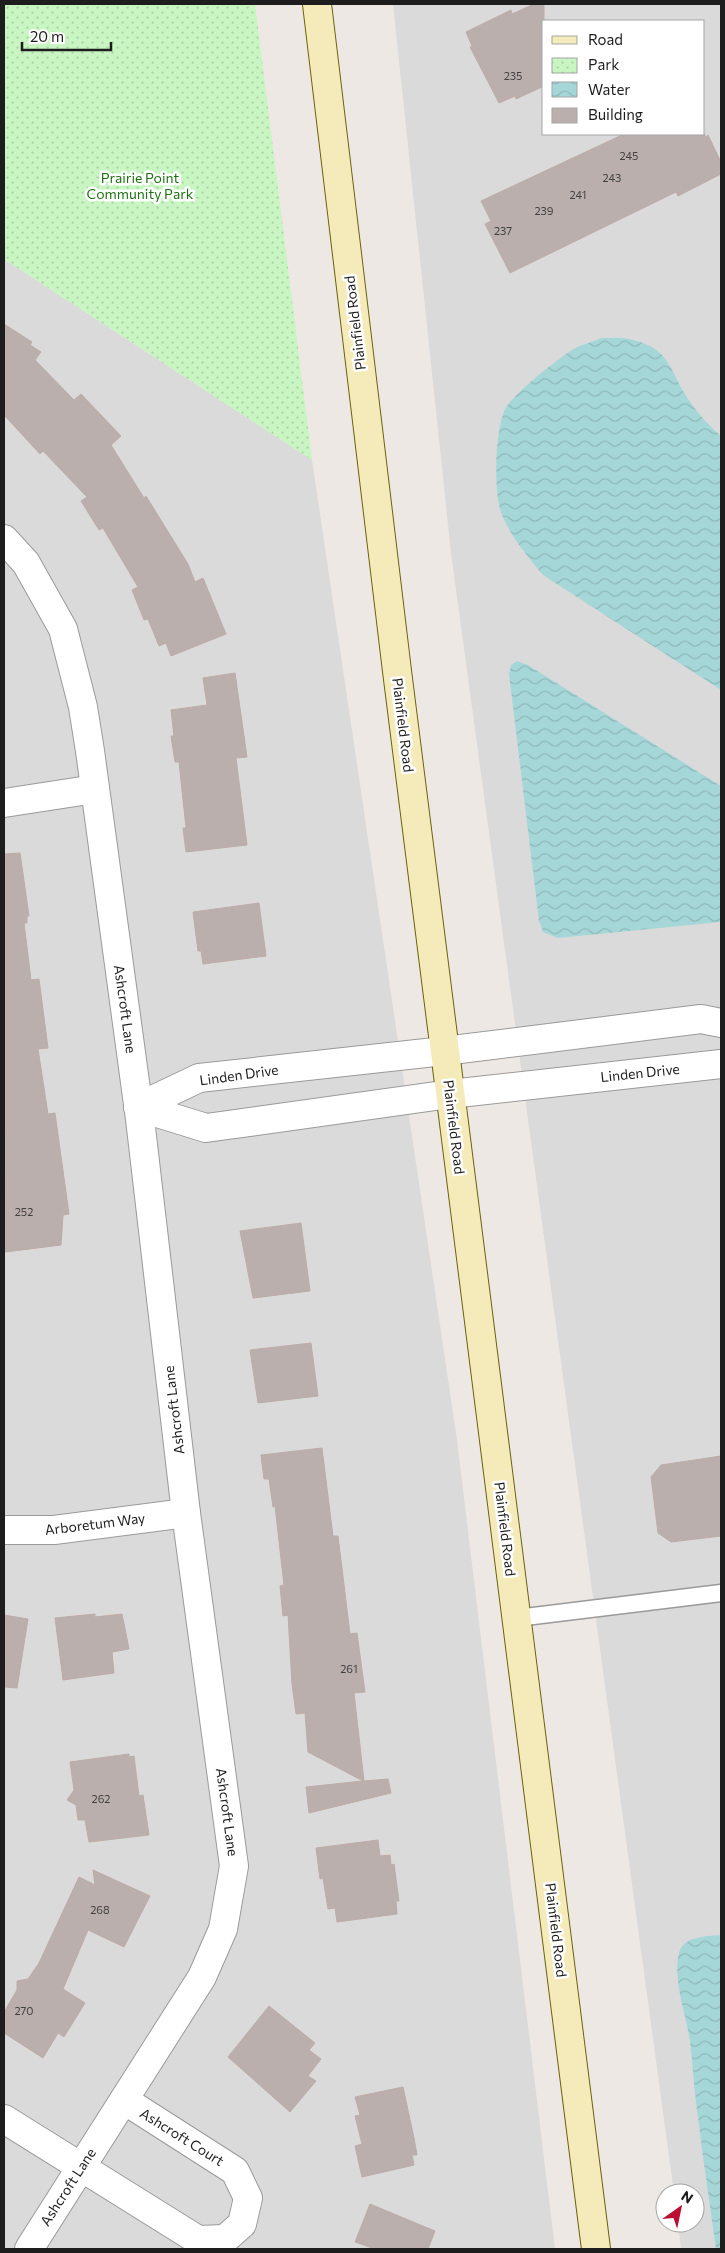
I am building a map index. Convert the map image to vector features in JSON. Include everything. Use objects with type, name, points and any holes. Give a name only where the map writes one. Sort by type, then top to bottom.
[{"type":"main road","name":"Plainfield Road","points":[[317,4],[381,546],[596,2249]]},
{"type":"street","name":"Ashcroft Lane","points":[[4,538],[26,563],[63,629],[83,707],[138,1108],[186,1513],[234,1866],[223,1929],[202,1977],[29,2249]]},
{"type":"street","points":[[4,803],[95,790]]},
{"type":"street","name":"Linden Drive","points":[[138,1108],[199,1078],[444,1051],[701,1019],[721,1023]]},
{"type":"street","name":"Linden Drive","points":[[138,1108],[206,1128],[450,1094],[721,1064]]},
{"type":"street","name":"Arboretum Way","points":[[4,1530],[54,1530],[186,1513]]},
{"type":"street","name":"Ashcroft Court","points":[[4,2119],[198,2240],[225,2239],[242,2224],[248,2198],[235,2171],[124,2100]]},
{"type":"lane","points":[[517,1618],[721,1592]]},
{"type":"shaded area","points":[[393,4],[721,4],[721,2249],[681,2249],[679,2233],[705,2233],[705,2183],[673,2183],[451,553]]},
{"type":"shaded area","points":[[4,259],[312,460],[457,1440],[555,2249],[4,2249]]},
{"type":"green space","name":"Prairie Point Community Park","points":[[4,4],[255,4],[312,460],[4,259]]},
{"type":"water","points":[[602,338],[629,339],[641,342],[658,351],[668,363],[686,396],[705,420],[721,436],[721,690],[543,575],[515,539],[502,515],[497,492],[496,462],[499,432],[505,409],[527,385],[561,358],[577,347]]},
{"type":"water","points":[[517,661],[528,665],[721,786],[721,922],[558,938],[543,932],[539,921],[509,674],[511,665]]},
{"type":"water","points":[[721,1935],[721,2249],[716,2249],[704,2166],[690,2041],[677,1971],[680,1950],[683,1945],[692,1939]]},
{"type":"building","points":[[534,4],[544,4],[544,20],[542,20],[542,87],[516,99],[515,96],[499,103],[470,47],[472,46],[466,32],[511,10],[512,14]]},
{"type":"building","points":[[622,135],[705,135],[706,137],[708,135],[721,162],[721,174],[678,196],[676,192],[510,273],[485,224],[491,221],[481,201]]},
{"type":"building","points":[[4,324],[32,342],[30,345],[41,352],[35,360],[74,400],[81,394],[121,436],[111,445],[144,498],[146,496],[188,564],[195,582],[203,578],[226,634],[171,656],[166,643],[159,646],[148,619],[144,620],[132,590],[138,587],[103,528],[99,530],[81,501],[87,497],[43,451],[40,454],[4,415]]},
{"type":"building","points":[[235,673],[247,757],[236,758],[247,845],[186,852],[183,828],[186,828],[179,762],[175,762],[171,736],[174,736],[171,710],[207,705],[203,678]]},
{"type":"building","points":[[20,853],[29,916],[27,916],[27,923],[24,923],[31,980],[39,979],[48,1048],[38,1049],[48,1114],[55,1113],[69,1214],[63,1215],[61,1245],[5,1252],[4,854]]},
{"type":"building","points":[[259,903],[266,956],[203,964],[201,951],[198,951],[193,912]]},
{"type":"building","points":[[301,1223],[310,1291],[253,1298],[240,1231]]},
{"type":"building","points":[[311,1343],[318,1396],[258,1403],[250,1350]]},
{"type":"building","points":[[322,1448],[333,1536],[338,1536],[350,1634],[357,1633],[365,1692],[354,1693],[364,1781],[388,1779],[391,1793],[309,1813],[306,1787],[363,1781],[308,1752],[305,1713],[296,1714],[292,1684],[288,1615],[283,1616],[280,1586],[284,1585],[275,1506],[273,1507],[269,1479],[264,1479],[261,1455]]},
{"type":"building","points":[[721,1456],[721,1536],[671,1542],[658,1533],[651,1477],[661,1465]]},
{"type":"building","points":[[95,1614],[95,1617],[122,1614],[129,1649],[112,1652],[114,1673],[63,1680],[55,1618]]},
{"type":"building","points":[[4,1615],[28,1619],[17,1688],[4,1687]]},
{"type":"building","points":[[129,1754],[129,1757],[134,1756],[139,1796],[143,1795],[149,1835],[89,1842],[85,1820],[78,1820],[76,1805],[67,1800],[74,1790],[70,1762]]},
{"type":"building","points":[[378,1840],[380,1856],[390,1855],[391,1865],[394,1864],[399,1901],[396,1901],[397,1914],[337,1922],[335,1908],[328,1909],[323,1878],[320,1879],[316,1848]]},
{"type":"building","points":[[93,1870],[150,1896],[124,1947],[88,1930],[63,1989],[85,2003],[64,2037],[58,2033],[43,2058],[4,2033],[4,2012],[17,1990],[17,1981],[28,1979],[39,1963],[79,1877],[95,1885]]},
{"type":"building","points":[[269,2006],[315,2043],[309,2050],[321,2059],[308,2076],[316,2081],[290,2112],[228,2057]]},
{"type":"building","points":[[403,2087],[417,2155],[412,2155],[414,2165],[362,2177],[355,2146],[362,2144],[355,2116],[360,2115],[355,2097]]},
{"type":"building","points":[[370,2204],[435,2231],[428,2249],[375,2249],[355,2242]]}]
